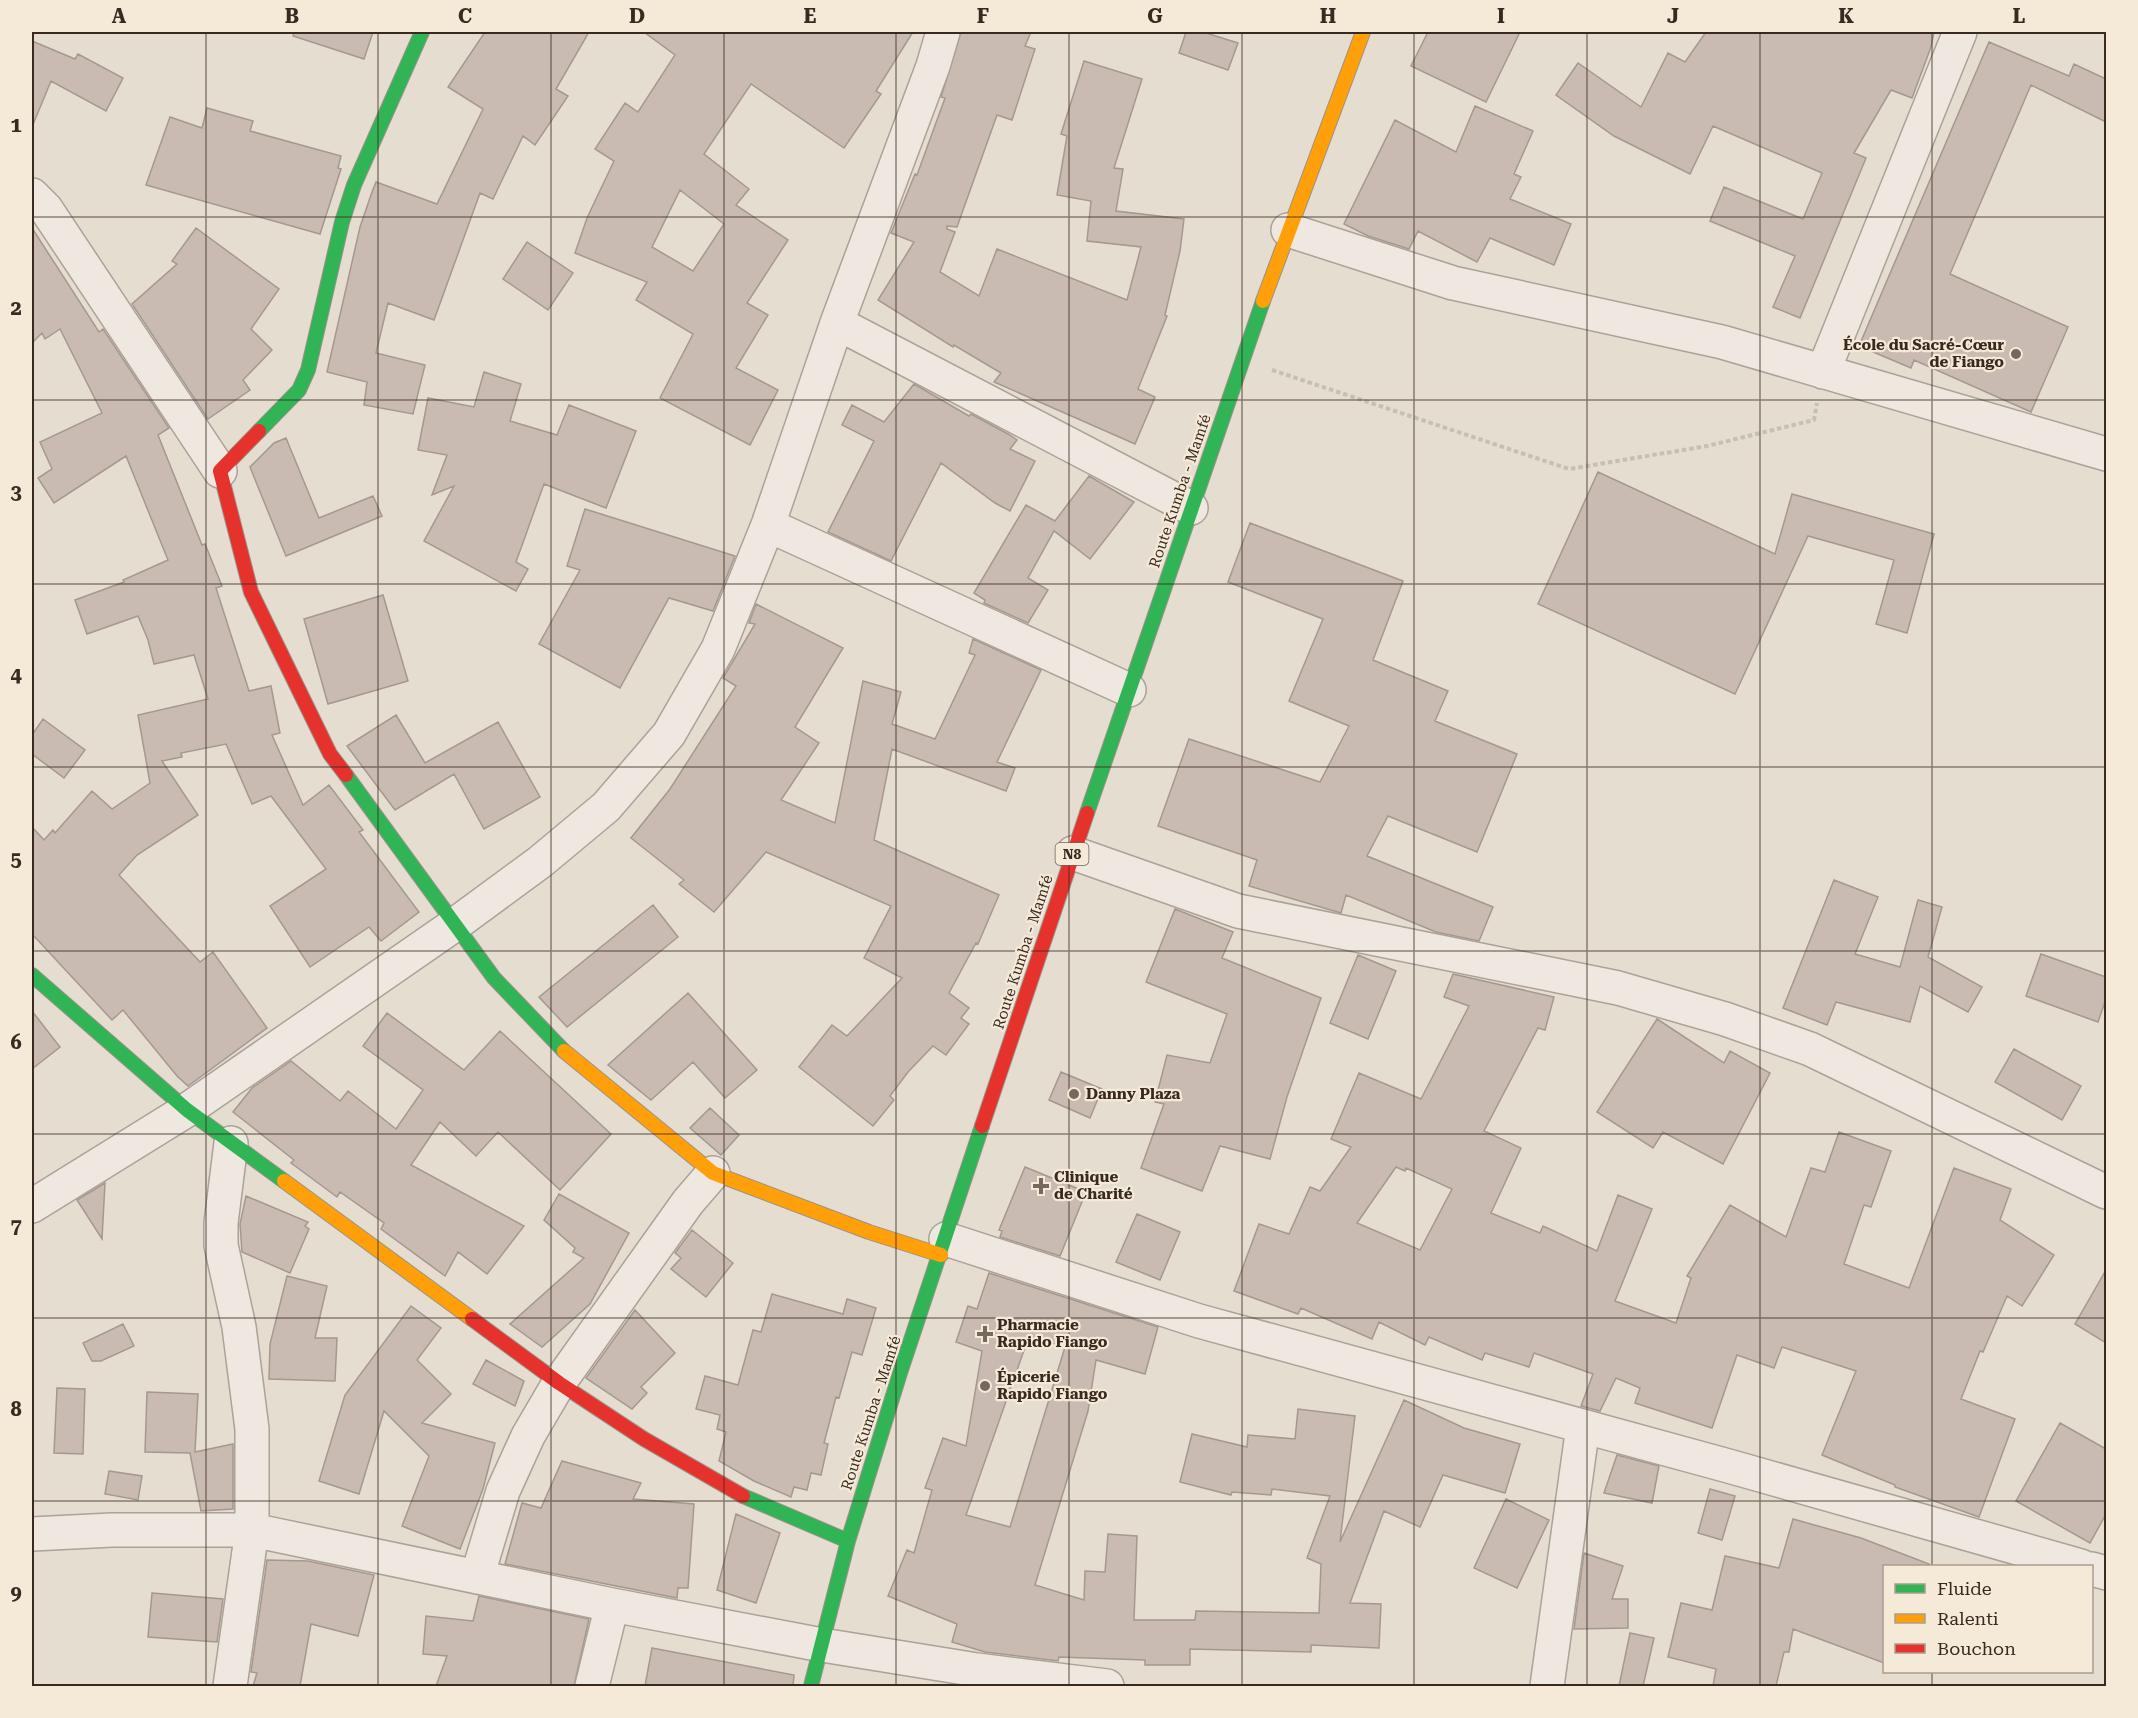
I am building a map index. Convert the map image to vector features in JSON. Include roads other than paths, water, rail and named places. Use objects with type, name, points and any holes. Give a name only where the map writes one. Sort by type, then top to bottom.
[{"type":"main road","points":[[422,32],[354,185],[342,222],[308,370],[299,390],[220,471],[251,592],[330,754],[393,842],[457,923],[494,978],[574,1063],[713,1173],[868,1232],[943,1247]]},
{"type":"main road","name":"Route Kumba - Mamfé","points":[[811,1686],[848,1541],[1073,853],[1288,230],[1363,32]]},
{"type":"main road","points":[[32,975],[187,1110],[559,1383],[644,1439],[746,1498],[848,1541]]},
{"type":"street","points":[[32,1206],[187,1110],[457,923],[540,862],[606,807],[669,734],[718,649],[768,525],[837,323],[933,66],[943,32]]},
{"type":"street","points":[[1823,372],[1960,32]]},
{"type":"street","points":[[32,195],[46,209],[220,471]]},
{"type":"street","points":[[1288,230],[1453,282],[1722,342],[2106,454]]},
{"type":"street","points":[[837,323],[1191,508]]},
{"type":"street","points":[[768,525],[1129,690]]},
{"type":"street","points":[[1073,853],[1238,911],[1617,988],[1725,1019],[1810,1049],[2106,1192]]},
{"type":"street","points":[[230,1686],[252,1530],[252,1429],[239,1327],[221,1245],[220,1223],[231,1143]]},
{"type":"street","points":[[477,1577],[503,1491],[528,1436],[559,1383],[688,1202],[713,1173]]},
{"type":"street","points":[[943,1247],[1199,1321],[2076,1565]]},
{"type":"street","points":[[1547,1686],[1583,1426]]},
{"type":"street","points":[[32,1534],[112,1530],[252,1530],[612,1605],[822,1645],[1092,1686]]},
{"type":"street","points":[[592,1686],[612,1605]]},
{"type":"place","name":"École du Sacré-Cœur de Fiango","points":[[2016,354]]},
{"type":"place","name":"Danny Plaza","points":[[1074,1094]]},
{"type":"place","name":"Clinique de Charité","points":[[1041,1186]]},
{"type":"place","name":"Pharmacie Rapido Fiango","points":[[985,1334]]},
{"type":"place","name":"Épicerie Rapido Fiango","points":[[985,1386]]}]
